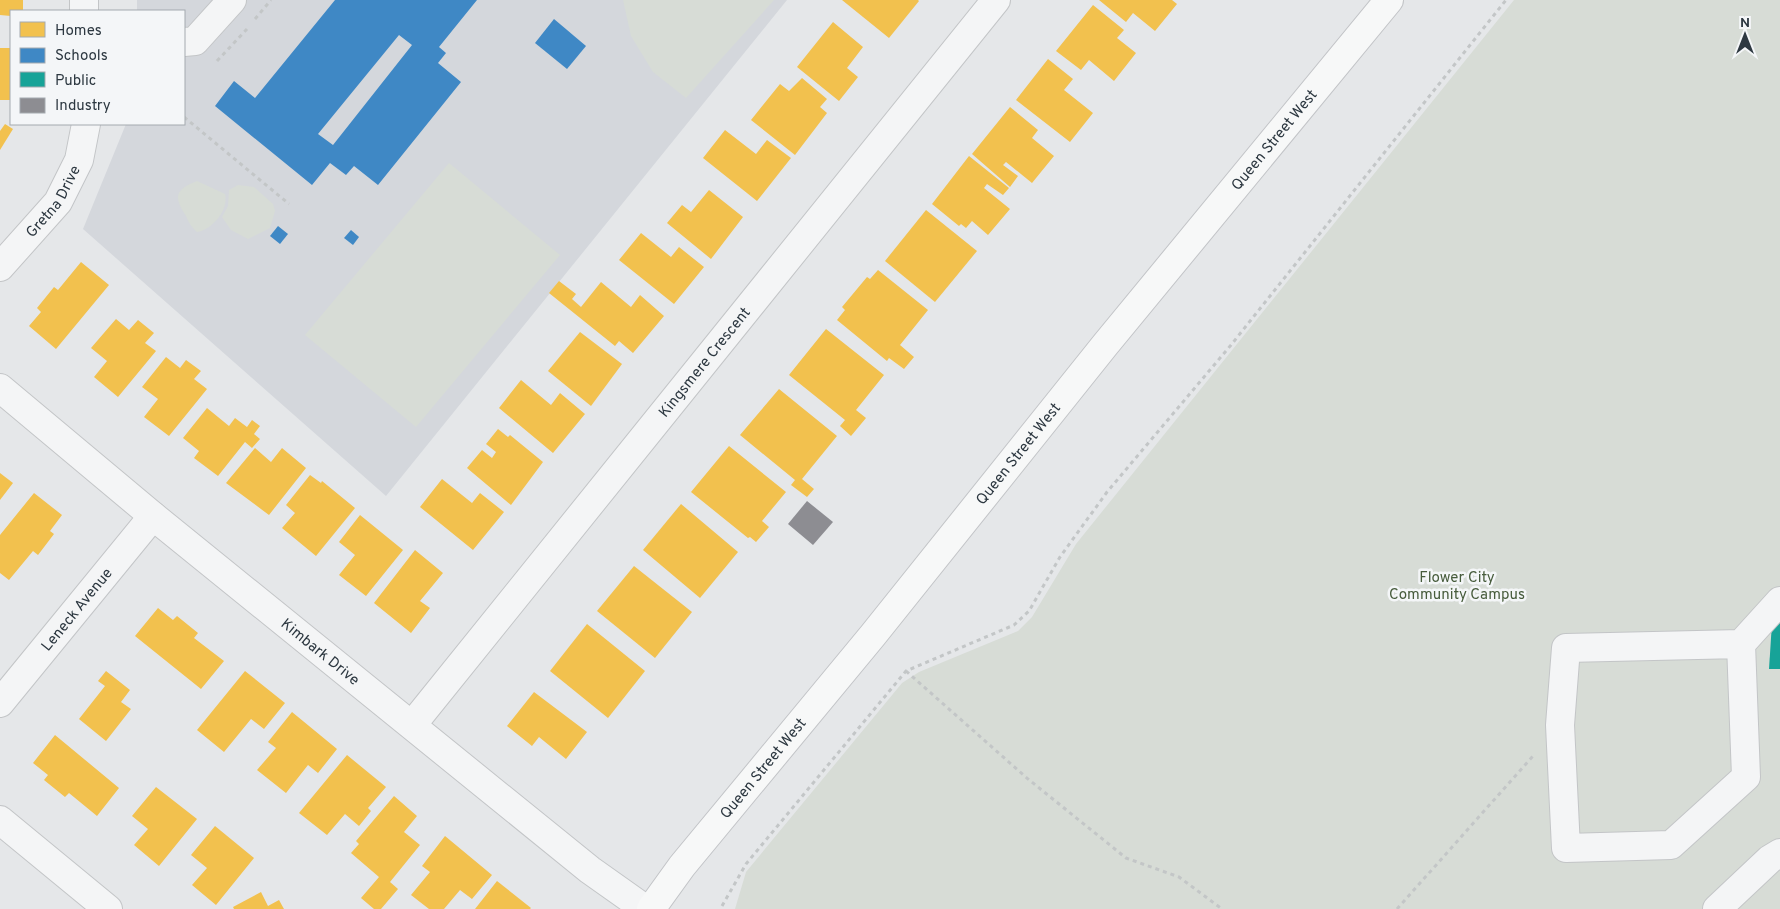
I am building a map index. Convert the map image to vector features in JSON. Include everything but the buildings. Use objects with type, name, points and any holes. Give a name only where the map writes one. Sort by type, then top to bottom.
[{"type":"main road","name":"Queen Street West","points":[[651,909],[682,866],[867,642],[1105,345],[1389,0]]},
{"type":"street","points":[[185,42],[195,41],[232,0]]},
{"type":"street","name":"Kingsmere Crescent","points":[[412,725],[996,0]]},
{"type":"street","name":"Gretna Drive","points":[[0,267],[58,202],[80,160],[86,125]]},
{"type":"street","name":"Kimbark Drive","points":[[0,388],[153,516],[590,870],[645,909]]},
{"type":"street","name":"Leneck Avenue","points":[[0,703],[153,516]]},
{"type":"street","points":[[1741,644],[1566,648],[1560,725],[1566,848],[1671,845],[1746,777],[1741,644],[1780,601]]},
{"type":"street","points":[[0,820],[108,909]]},
{"type":"street","points":[[1717,909],[1770,859],[1780,853]]},
{"type":"path","points":[[722,906],[746,864],[906,671],[1014,625],[1029,612],[1060,557],[1107,492],[1231,345],[1506,0]]},
{"type":"path","points":[[185,118],[289,204]]},
{"type":"path","points":[[906,671],[1028,779],[1126,858],[1178,877],[1222,909]]},
{"type":"path","points":[[1397,909],[1560,725]]},
{"type":"shaded area","points":[[137,0],[787,0],[386,496],[83,229],[126,125],[185,125],[185,10],[137,10]]},
{"type":"green space","points":[[623,0],[774,0],[686,98],[653,72],[631,36]]},
{"type":"green space","name":"Flower City Community Campus","points":[[1514,0],[1780,0],[1780,909],[735,909],[746,872],[902,683],[919,672],[1018,631],[1032,617],[1076,544]]},
{"type":"green space","points":[[449,163],[560,255],[416,427],[305,335]]},
{"type":"green space","points":[[197,181],[225,194],[226,200],[222,213],[214,223],[197,232],[189,223],[179,204],[178,195],[189,184]]},
{"type":"green space","points":[[238,185],[254,187],[273,204],[275,211],[270,228],[248,239],[231,230],[222,217],[228,206],[229,190]]}]
